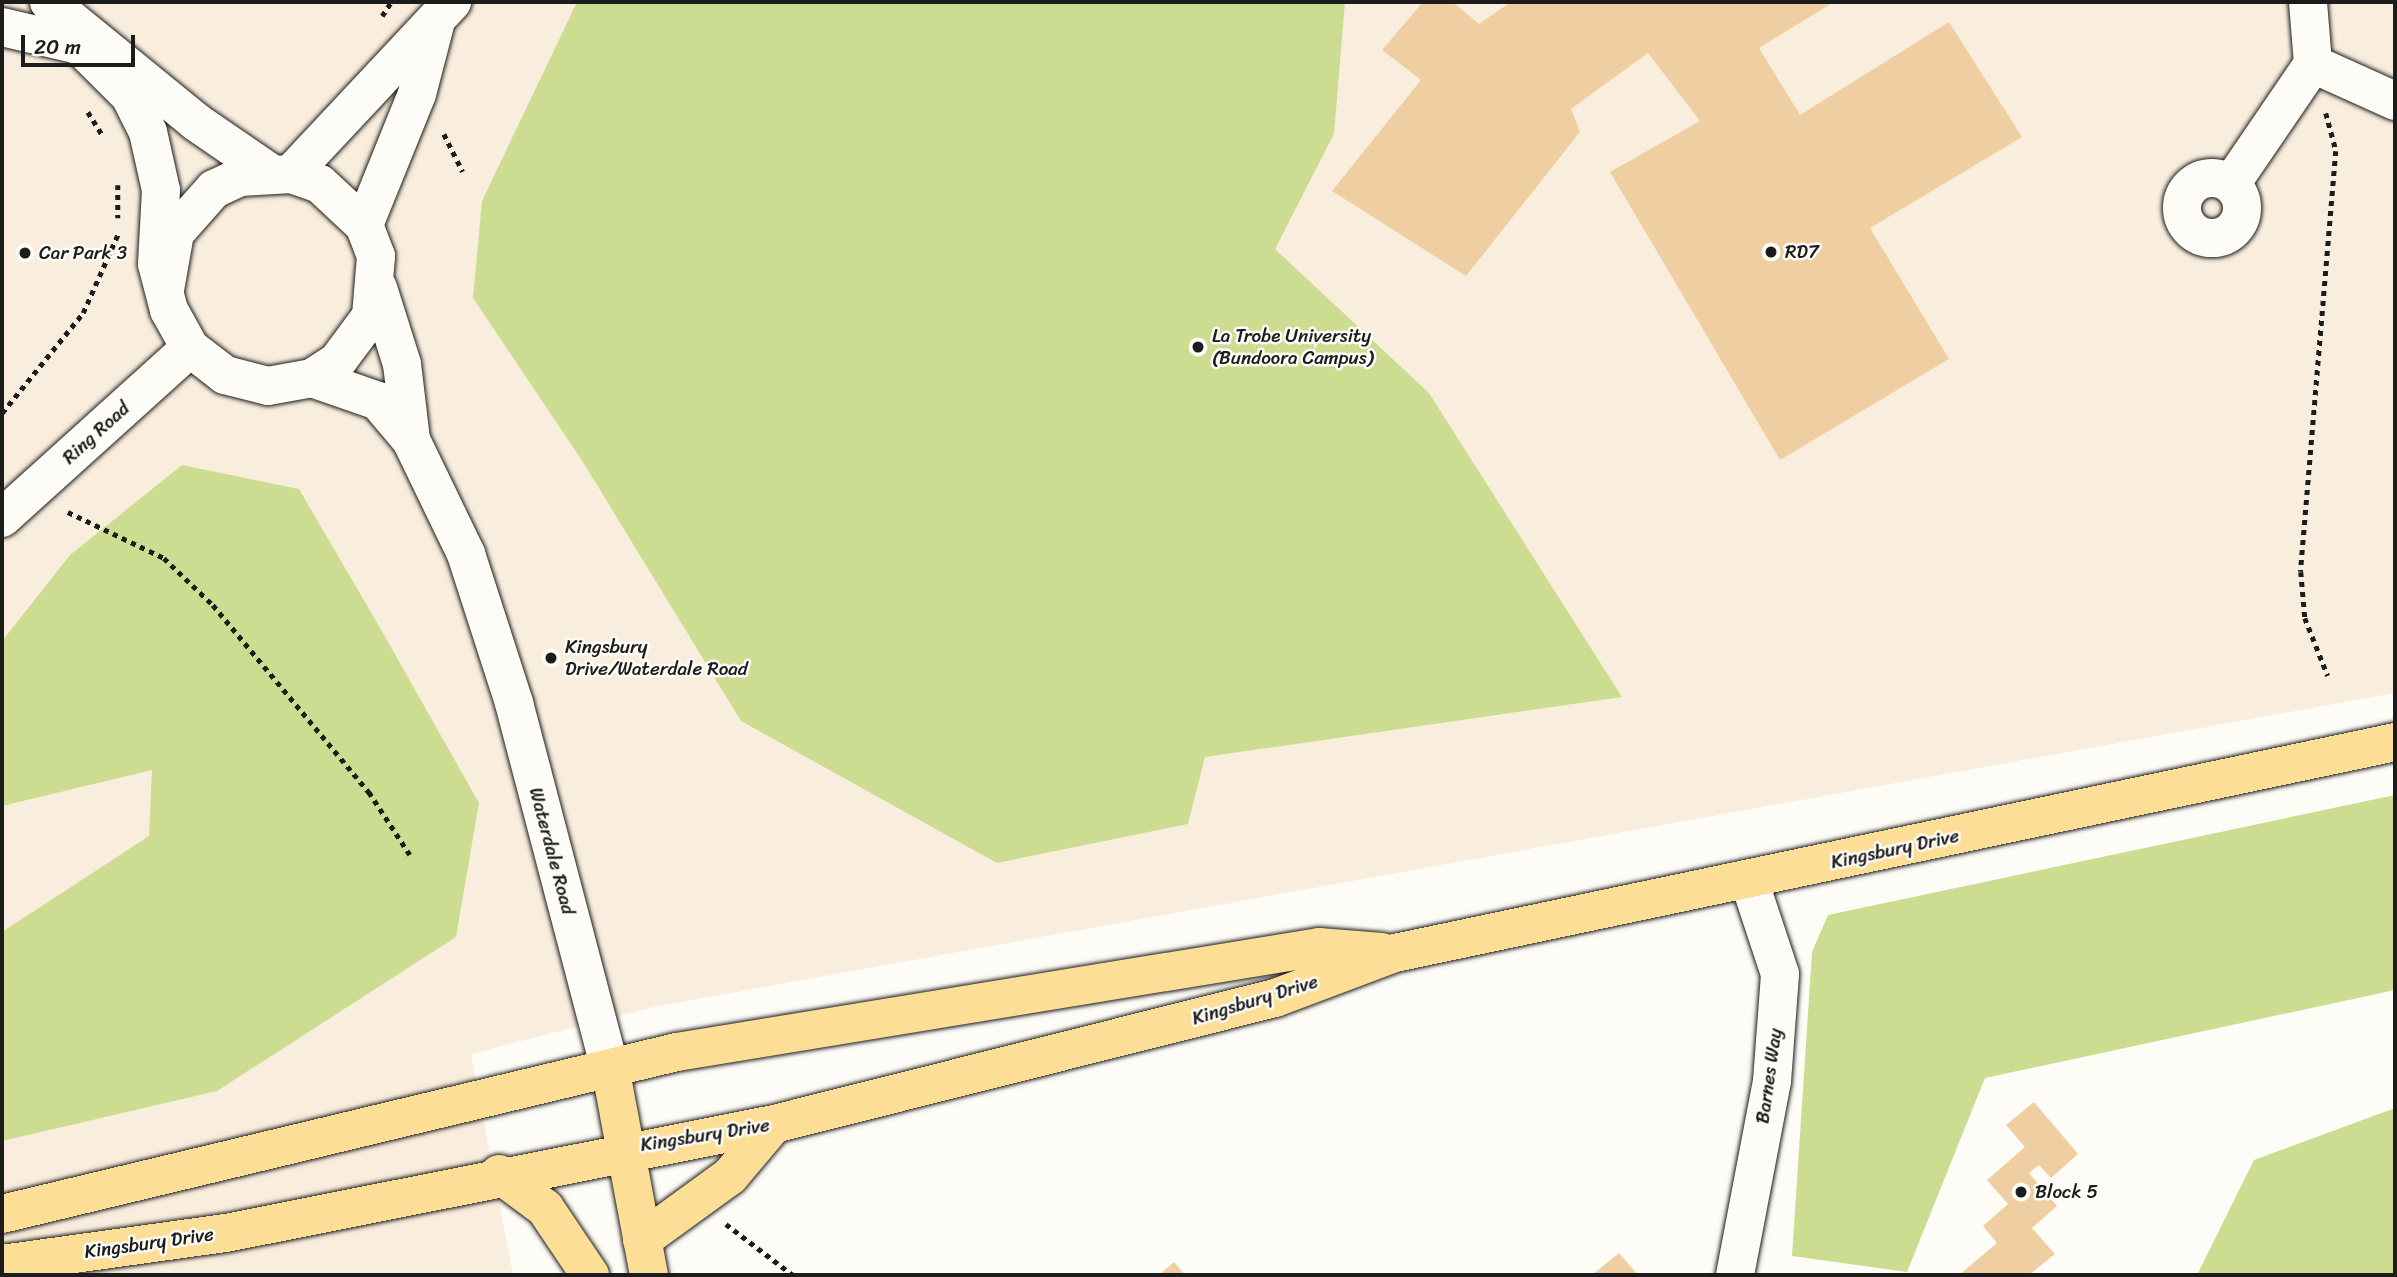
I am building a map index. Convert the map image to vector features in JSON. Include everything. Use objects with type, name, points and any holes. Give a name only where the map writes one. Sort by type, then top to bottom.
[{"type":"main road","name":"Kingsbury Drive","points":[[2,1264],[226,1233],[624,1149],[774,1124],[1275,998],[1395,953],[2395,742]]},
{"type":"main road","name":"Kingsbury Drive","points":[[2,1214],[611,1072],[677,1052],[1306,949],[1395,953]]},
{"type":"main road","name":"Waterdale Road","points":[[611,1072],[646,1257]]},
{"type":"main road","points":[[646,1257],[730,1176],[774,1124]]},
{"type":"main road","points":[[499,1174],[545,1208],[590,1275]]},
{"type":"street","points":[[2,27],[79,45],[130,96],[148,132],[161,190],[157,264],[190,348],[225,375],[268,386],[312,377],[357,342],[378,288],[365,226],[337,195],[280,173],[196,122],[49,2]]},
{"type":"street","points":[[2231,184],[2313,64],[2308,2]]},
{"type":"street","points":[[165,289],[166,260],[192,209],[240,177],[280,173],[443,13]]},
{"type":"street","points":[[365,226],[418,94],[443,13]]},
{"type":"street","points":[[2313,64],[2395,101]]},
{"type":"street","name":"Waterdale Road","points":[[378,288],[402,364],[411,440]]},
{"type":"street","name":"Ring Road","points":[[2,518],[190,348]]},
{"type":"street","name":"Waterdale Road","points":[[312,377],[368,394],[411,440],[466,554],[514,703],[611,1072]]},
{"type":"street","name":"Barnes Way","points":[[1735,1275],[1772,1081],[1780,974],[1749,880]]},
{"type":"path","points":[[2313,64],[2336,151],[2301,572],[2305,618],[2328,676]]},
{"type":"path","points":[[80,101],[111,146]]},
{"type":"path","points":[[2,413],[83,313],[118,236],[118,177]]},
{"type":"path","points":[[67,511],[164,558],[213,604],[369,792],[410,855]]},
{"type":"path","points":[[714,1215],[793,1275]]},
{"type":"shaded area","name":"La Trobe University (Bundoora Campus)","points":[[2,2],[2395,2],[2395,693],[653,1007],[471,1054],[513,1275],[2,1275]]},
{"type":"green space","points":[[577,2],[1345,2],[1334,134],[1275,249],[1429,393],[1622,697],[1205,757],[1188,824],[997,863],[741,721],[583,462],[473,298],[482,201]]},
{"type":"green space","points":[[182,465],[299,489],[379,626],[479,803],[456,937],[217,1091],[2,1141],[2,932],[149,836],[152,770],[2,806],[2,641],[70,555]]},
{"type":"green space","points":[[2395,795],[2395,990],[1985,1078],[1907,1272],[1792,1256],[1812,952],[1828,915]]},
{"type":"green space","points":[[2395,1108],[2395,1275],[2197,1275],[2254,1160]]},
{"type":"building","name":"RD7","points":[[1423,2],[1453,2],[1479,24],[1511,2],[1834,2],[1759,48],[1800,115],[1949,22],[2022,137],[1870,228],[1949,359],[1780,460],[1610,172],[1700,121],[1648,53],[1571,109],[1580,132],[1466,276],[1332,191],[1421,80],[1382,50]]},
{"type":"building","name":"Block 5","points":[[2034,1102],[2078,1154],[2051,1178],[2039,1165],[2029,1173],[2057,1206],[2032,1228],[2055,1254],[2029,1275],[1959,1275],[1997,1243],[1983,1226],[2008,1204],[1987,1180],[2025,1147],[2006,1125]]},
{"type":"building","points":[[1619,1253],[1638,1275],[1592,1275]]},
{"type":"building","points":[[1174,1262],[1185,1275],[1159,1275]]},
{"type":"place","name":"RD7","points":[[1771,252]]},
{"type":"place","name":"Car Park 3","points":[[25,253]]},
{"type":"place","name":"La Trobe University (Bundoora Campus)","points":[[1198,347]]},
{"type":"place","name":"Kingsbury Drive/Waterdale Road","points":[[551,658]]},
{"type":"place","name":"Block 5","points":[[2021,1192]]}]
